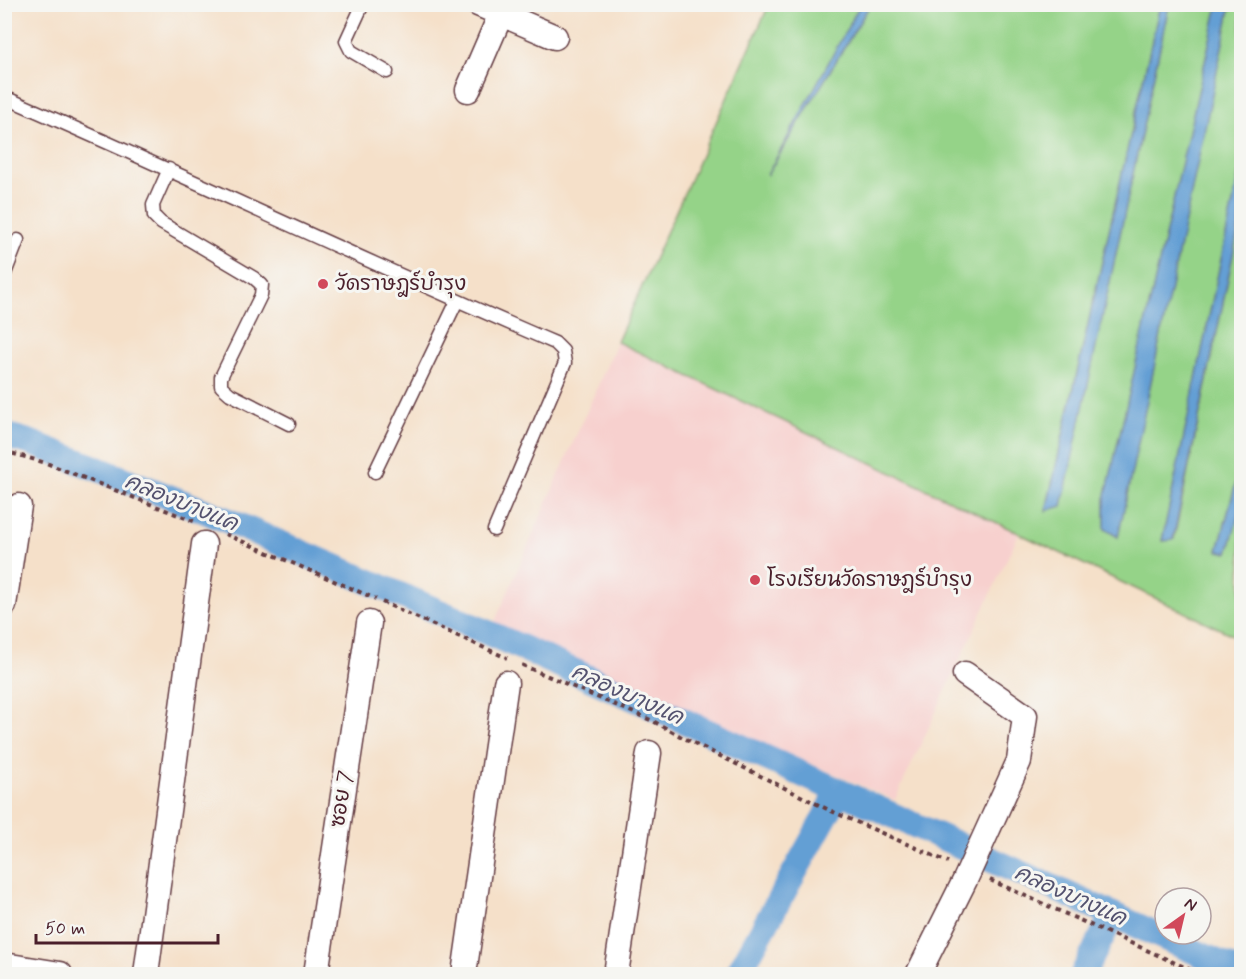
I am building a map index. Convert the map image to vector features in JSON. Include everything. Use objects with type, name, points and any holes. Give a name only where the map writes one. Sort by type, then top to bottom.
[{"type":"street","points":[[478,4],[555,37]]},
{"type":"street","points":[[468,90],[501,14]]},
{"type":"street","points":[[4,605],[20,506]]},
{"type":"street","points":[[146,975],[210,534]]},
{"type":"street","name":"ซอย 7","points":[[316,975],[369,623]]},
{"type":"street","points":[[918,975],[965,880],[1018,761],[1025,716],[964,674]]},
{"type":"street","points":[[464,975],[506,683]]},
{"type":"street","points":[[616,975],[649,753]]},
{"type":"street","points":[[4,965],[60,975]]},
{"type":"lane","points":[[363,4],[346,40],[351,51],[387,72]]},
{"type":"lane","points":[[4,97],[169,169],[456,301],[555,343],[563,351],[565,363],[494,530]]},
{"type":"lane","points":[[169,169],[153,205],[154,216],[161,223],[262,285],[261,295],[220,377],[221,386],[230,394],[289,424]]},
{"type":"lane","points":[[4,276],[18,240]]},
{"type":"lane","points":[[375,472],[456,301]]},
{"type":"path","points":[[4,451],[46,463],[653,721],[829,810],[949,862]]},
{"type":"path","points":[[989,880],[1200,975]]},
{"type":"shaded area","name":"โรงเรียนวัดราษฎร์บำรุง","points":[[617,342],[1019,533],[895,800],[493,626]]},
{"type":"green space","points":[[769,5],[860,5],[777,158],[870,5],[1160,5],[1046,510],[1062,506],[1169,5],[1218,5],[1105,499],[1105,529],[1118,537],[1231,5],[1241,5],[1241,164],[1162,541],[1174,539],[1241,217],[1241,463],[1218,550],[1228,553],[1241,506],[1241,639],[617,342]]},
{"type":"water","points":[[860,5],[870,5],[767,175]]},
{"type":"water","points":[[1160,5],[1169,5],[1062,506],[1046,511]]},
{"type":"water","points":[[1218,5],[1231,5],[1118,537],[1105,529],[1105,499]]},
{"type":"water","points":[[1241,164],[1241,217],[1173,540],[1162,541]]},
{"type":"water","points":[[1241,463],[1241,506],[1228,553],[1218,551]]},
{"type":"waterway","name":"คลองบางแค","points":[[4,435],[29,442],[210,513],[509,642],[1242,973]]},
{"type":"waterway","points":[[738,974],[839,792]]},
{"type":"waterway","points":[[1083,974],[1113,915]]},
{"type":"place","name":"วัดราษฎร์บำรุง","points":[[323,284]]},
{"type":"place","name":"โรงเรียนวัดราษฎร์บำรุง","points":[[755,580]]}]
